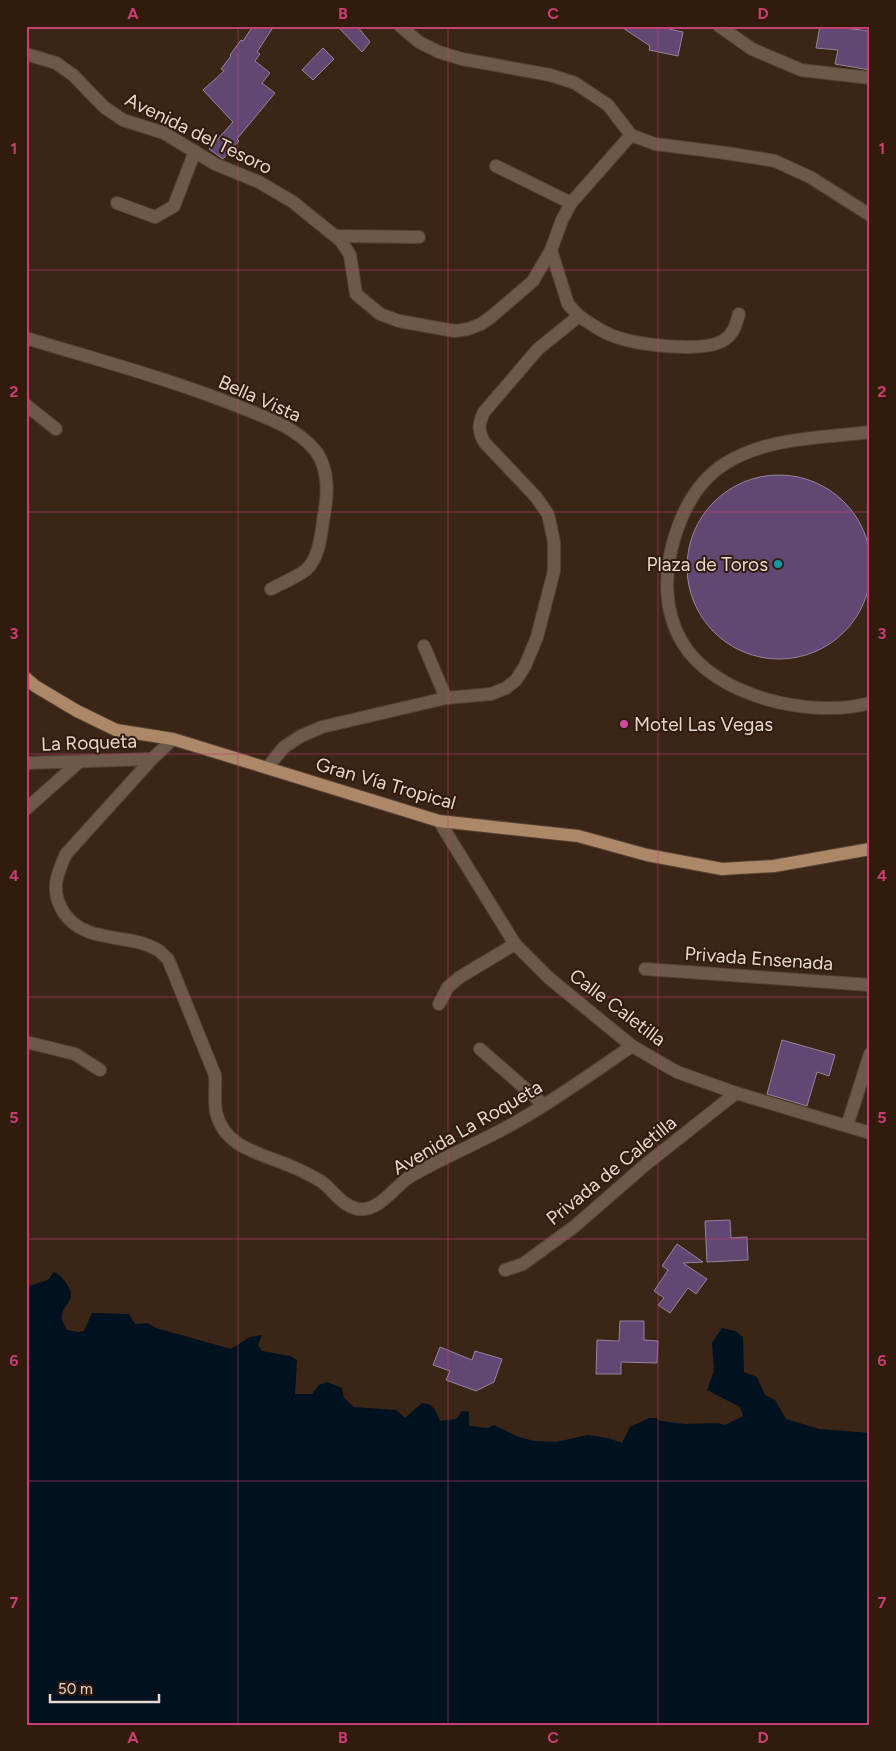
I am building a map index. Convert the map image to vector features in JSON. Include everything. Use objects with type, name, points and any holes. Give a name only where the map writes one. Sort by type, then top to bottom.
[{"type":"main road","name":"Gran Vía Tropical","points":[[26,678],[35,686],[77,711],[116,730],[173,739],[439,821],[578,836],[647,855],[722,869],[774,866],[870,849]]},
{"type":"street","points":[[400,26],[419,42],[440,52],[462,59],[550,74],[575,83],[608,105],[631,135],[655,144],[775,161],[810,177],[870,215]]},
{"type":"street","points":[[719,26],[752,49],[801,70],[870,78]]},
{"type":"street","name":"Avenida del Tesoro","points":[[26,54],[56,63],[73,75],[104,107],[123,120],[164,133],[228,170],[259,182],[293,202],[342,241],[350,255],[356,294],[380,314],[399,321],[455,331],[468,329],[492,317],[533,280],[551,250],[562,220],[571,203],[631,135]]},
{"type":"street","points":[[117,203],[155,217],[174,206],[195,151]]},
{"type":"street","points":[[496,166],[571,203]]},
{"type":"street","points":[[336,236],[419,237]]},
{"type":"street","points":[[551,250],[568,304],[579,316],[596,328],[618,338],[654,346],[683,347],[714,344],[723,341],[729,336],[734,328],[738,314]]},
{"type":"street","points":[[267,768],[284,747],[301,736],[322,727],[446,698],[491,694],[506,688],[516,680],[525,666],[537,637],[554,572],[554,542],[548,514],[536,497],[485,443],[480,435],[480,421],[484,412],[538,349],[579,316]]},
{"type":"street","name":"Bella Vista","points":[[26,338],[152,376],[219,399],[284,426],[304,438],[316,452],[325,472],[328,489],[317,553],[307,569],[271,589]]},
{"type":"street","points":[[26,405],[56,429]]},
{"type":"street","points":[[870,432],[780,443],[752,451],[726,463],[708,477],[691,498],[679,521],[672,544],[668,568],[667,594],[671,619],[683,644],[701,665],[723,681],[750,694],[782,704],[818,709],[853,708],[870,703]]},
{"type":"street","points":[[424,646],[446,698]]},
{"type":"street","name":"Avenida La Roqueta","points":[[173,739],[152,758],[66,854],[57,873],[55,890],[58,904],[68,918],[83,929],[103,936],[148,945],[158,950],[168,959],[215,1075],[216,1110],[219,1124],[227,1136],[239,1145],[311,1174],[341,1201],[358,1209],[375,1206],[408,1178],[518,1121],[632,1046]]},
{"type":"street","name":"La Roqueta","points":[[26,763],[152,758]]},
{"type":"street","points":[[26,809],[79,762]]},
{"type":"street","name":"Calle Caletilla","points":[[439,821],[515,944],[549,978],[632,1046],[677,1072],[736,1093],[870,1133]]},
{"type":"street","points":[[439,1004],[448,987],[460,977],[515,944]]},
{"type":"street","name":"Privada Ensenada","points":[[645,969],[870,985]]},
{"type":"street","points":[[26,1042],[75,1054],[100,1070]]},
{"type":"street","points":[[480,1049],[544,1105]]},
{"type":"street","points":[[847,1126],[870,1054]]},
{"type":"street","name":"Privada de Caletilla","points":[[505,1270],[523,1264],[575,1226],[645,1166],[736,1093]]},
{"type":"water","points":[[54,1272],[64,1280],[71,1291],[70,1299],[62,1314],[62,1320],[67,1330],[84,1331],[92,1313],[129,1314],[135,1324],[147,1323],[156,1328],[231,1349],[250,1337],[262,1335],[258,1345],[262,1351],[290,1356],[297,1360],[295,1394],[312,1394],[319,1385],[327,1382],[342,1388],[344,1398],[354,1407],[396,1410],[405,1418],[422,1403],[434,1409],[440,1421],[456,1419],[462,1411],[469,1412],[469,1426],[488,1428],[494,1425],[519,1437],[534,1441],[556,1442],[588,1435],[608,1438],[622,1443],[630,1427],[649,1418],[685,1424],[718,1423],[725,1425],[743,1416],[740,1407],[707,1390],[714,1371],[712,1343],[722,1328],[735,1331],[743,1337],[744,1372],[757,1377],[765,1395],[775,1400],[786,1419],[819,1429],[870,1433],[870,1725],[26,1725],[26,1287],[48,1280]]},
{"type":"building","points":[[253,26],[274,26],[257,52],[260,54],[255,61],[270,73],[262,83],[275,93],[223,159],[209,149],[233,122],[203,90],[224,71],[221,69],[230,55]]},
{"type":"building","points":[[337,26],[357,26],[370,42],[362,52]]},
{"type":"building","points":[[620,26],[669,26],[669,29],[683,32],[678,56],[649,50],[650,46]]},
{"type":"building","points":[[820,26],[844,26],[843,28],[870,31],[870,70],[835,64],[838,50],[816,48]]},
{"type":"building","points":[[323,48],[334,59],[313,80],[302,70]]},
{"type":"building","name":"Plaza de Toros","points":[[779,475],[797,477],[814,482],[844,502],[864,532],[869,549],[871,567],[869,585],[864,602],[844,632],[814,652],[797,657],[779,659],[761,657],[744,652],[714,632],[694,602],[689,585],[687,567],[689,549],[694,532],[714,502],[744,482],[761,477]]},
{"type":"building","points":[[782,1040],[835,1055],[829,1076],[817,1072],[807,1106],[767,1094]]},
{"type":"building","points":[[730,1220],[731,1238],[747,1237],[748,1260],[707,1262],[705,1221]]},
{"type":"building","points":[[677,1244],[703,1262],[683,1263],[707,1279],[696,1294],[688,1288],[670,1313],[658,1305],[664,1298],[654,1291],[668,1270],[662,1266]]},
{"type":"building","points":[[620,1321],[644,1321],[644,1340],[658,1341],[657,1363],[621,1362],[621,1374],[596,1374],[597,1340],[619,1341]]},
{"type":"building","points":[[440,1347],[472,1360],[475,1351],[502,1359],[494,1382],[476,1391],[446,1380],[450,1371],[433,1365]]},
{"type":"place","name":"Plaza de Toros","points":[[778,564]]},
{"type":"place","name":"Motel Las Vegas","points":[[624,724]]}]
